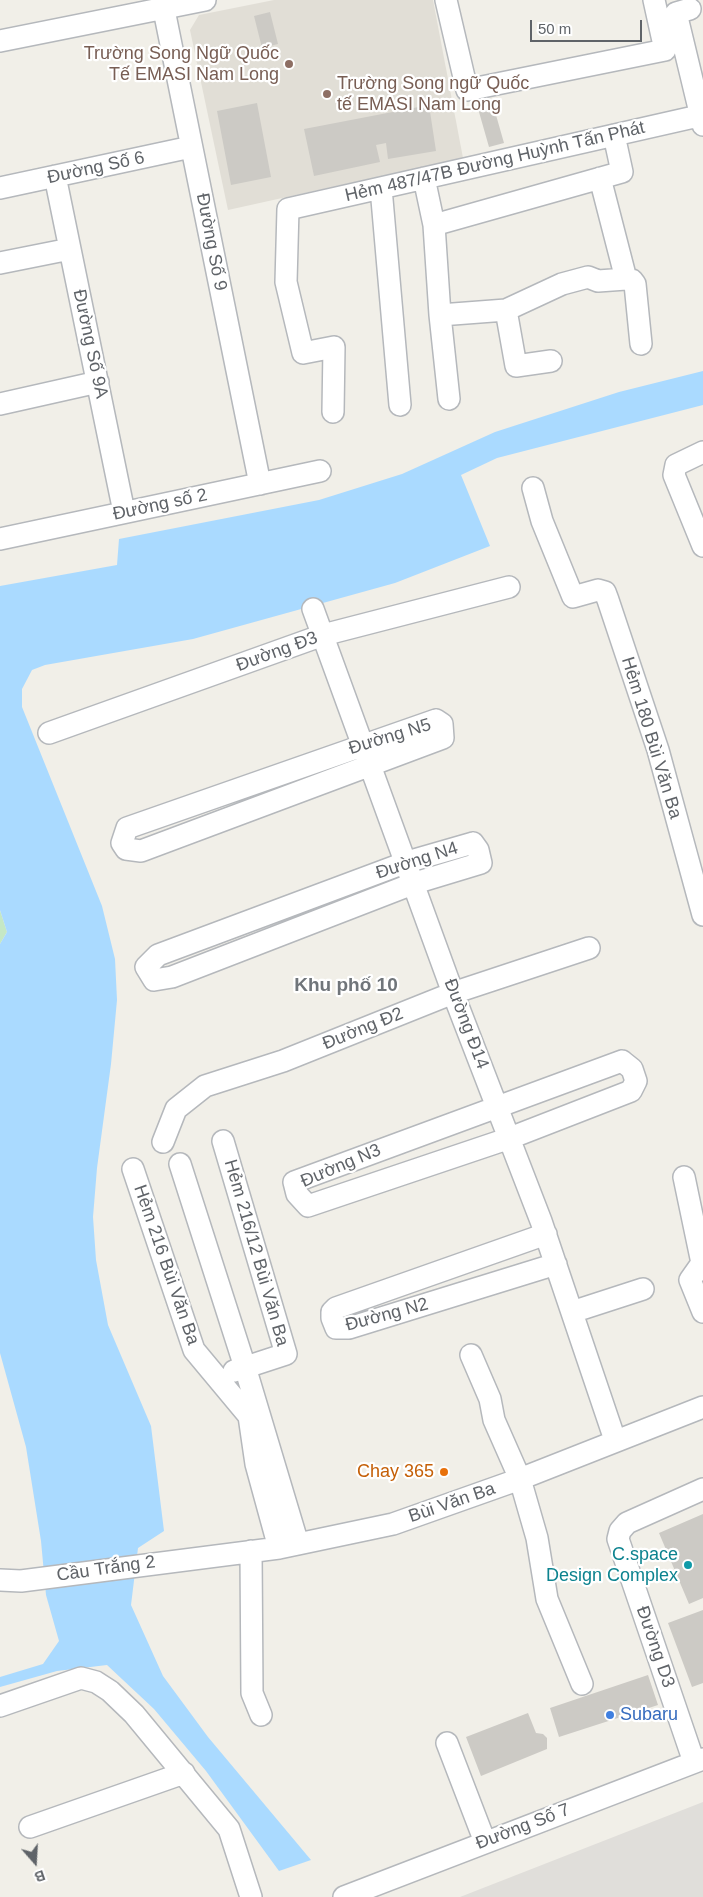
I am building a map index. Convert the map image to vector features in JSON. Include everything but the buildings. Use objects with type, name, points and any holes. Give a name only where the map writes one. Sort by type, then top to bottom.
[{"type":"street","points":[[0,41],[162,4],[205,0]]},
{"type":"street","points":[[446,0],[467,90],[665,50],[654,0]]},
{"type":"street","name":"Đường Số 9","points":[[162,4],[260,484]]},
{"type":"street","points":[[690,9],[676,13],[702,118]]},
{"type":"street","name":"Hẻm 487/47B Đường Huỳnh Tấn Phát","points":[[332,412],[334,347],[303,353],[286,282],[288,209],[614,135],[702,118]]},
{"type":"street","points":[[434,226],[622,172],[614,135]]},
{"type":"street","name":"Đường Số 6","points":[[0,188],[192,147]]},
{"type":"street","name":"Đường Số 9A","points":[[55,176],[124,512]]},
{"type":"street","points":[[424,178],[434,226],[440,315],[449,398]]},
{"type":"street","points":[[600,178],[626,279]]},
{"type":"street","points":[[381,188],[400,405]]},
{"type":"street","points":[[0,263],[70,249]]},
{"type":"street","points":[[440,315],[506,310],[562,284],[588,277],[598,281],[626,279],[632,280],[635,284],[641,344]]},
{"type":"street","points":[[506,310],[516,366],[551,362]]},
{"type":"street","points":[[0,404],[98,382]]},
{"type":"street","points":[[703,452],[676,465],[674,475],[703,546]]},
{"type":"street","name":"Đường số 2","points":[[0,539],[320,471]]},
{"type":"street","name":"Hẻm 180 Bùi Văn Ba","points":[[533,488],[542,521],[574,598],[598,590],[605,592],[658,750],[703,915]]},
{"type":"street","name":"Đường Đ3","points":[[50,733],[322,635],[509,586]]},
{"type":"street","name":"Đường Đ14","points":[[313,609],[415,883],[453,993],[498,1105],[546,1234],[615,1440]]},
{"type":"street","name":"Đường N5","points":[[367,754],[141,851],[126,849],[122,843],[127,828],[367,754]]},
{"type":"street","name":"Đường N4","points":[[473,843],[478,850],[480,863],[415,883],[172,977],[154,980],[146,967],[158,955],[407,862],[473,843]]},
{"type":"street","name":"Đường Đ2","points":[[163,1142],[176,1109],[205,1086],[282,1061],[453,993],[589,948]]},
{"type":"street","points":[[498,1105],[622,1061],[632,1069],[636,1081],[631,1091],[510,1138]]},
{"type":"street","name":"Đường N3","points":[[498,1105],[294,1182],[297,1194],[308,1206],[510,1138]]},
{"type":"street","name":"Hẻm 216/12 Bùi Văn Ba","points":[[217,1377],[286,1354],[223,1141]]},
{"type":"street","points":[[180,1164],[246,1368],[288,1546]]},
{"type":"street","name":"Hẻm 216 Bùi Văn Ba","points":[[133,1169],[194,1350],[249,1416],[256,1464],[288,1546]]},
{"type":"street","points":[[684,1177],[702,1264],[690,1280],[703,1312]]},
{"type":"street","name":"Đường N2","points":[[546,1234],[336,1308],[332,1312],[332,1318],[336,1328],[350,1328],[556,1264]]},
{"type":"street","points":[[572,1312],[643,1289]]},
{"type":"street","points":[[471,1355],[490,1399],[494,1420],[520,1479],[537,1538],[546,1600],[582,1684]]},
{"type":"street","name":"Bùi Văn Ba","points":[[190,1558],[288,1546],[393,1524],[520,1479],[615,1440],[703,1407]]},
{"type":"street","name":"Đường D3","points":[[699,1761],[620,1546],[620,1532],[631,1520],[703,1489]]},
{"type":"street","points":[[251,1551],[252,1693],[261,1715]]},
{"type":"street","name":"Cầu Trắng 2","points":[[0,1580],[22,1581],[190,1558]]},
{"type":"street","points":[[0,1706],[82,1678],[96,1682],[110,1691],[134,1714],[229,1829],[251,1897]]},
{"type":"street","points":[[447,1743],[485,1842]]},
{"type":"street","name":"Đường Số 7","points":[[344,1897],[699,1761]]},
{"type":"street","points":[[30,1827],[184,1773]]},
{"type":"shaded area","name":"Trường Song ngữ Quốc tế EMASI Nam Long","points":[[274,0],[433,0],[463,158],[228,210],[190,30],[199,15]]},
{"type":"shaded area","points":[[703,1802],[703,1897],[460,1897]]},
{"type":"green space","points":[[0,910],[7,932],[0,944]]},
{"type":"water","points":[[703,371],[703,405],[497,458],[461,475],[490,546],[395,583],[193,639],[45,665],[32,670],[22,689],[22,707],[102,906],[115,959],[117,1000],[93,1217],[96,1260],[108,1325],[151,1426],[164,1531],[138,1548],[131,1605],[163,1676],[208,1737],[311,1860],[279,1871],[206,1771],[154,1709],[107,1665],[57,1671],[0,1687],[0,1677],[43,1664],[59,1641],[46,1595],[41,1541],[26,1447],[0,1353],[0,944],[7,932],[0,910],[0,586],[117,565],[119,539],[319,500],[402,474],[495,432],[619,392]]},
{"type":"place","name":"Trường Song Ngữ Quốc Tế EMASI Nam Long","points":[[289,64]]},
{"type":"place","name":"Trường Song ngữ Quốc tế EMASI Nam Long","points":[[327,94]]},
{"type":"place","name":"Chay 365","points":[[444,1472]]},
{"type":"place","name":"C.space Design Complex","points":[[688,1565]]},
{"type":"place","name":"Subaru","points":[[610,1715]]},
{"type":"district","name":"Khu phố 10","points":[[346,986]]}]
